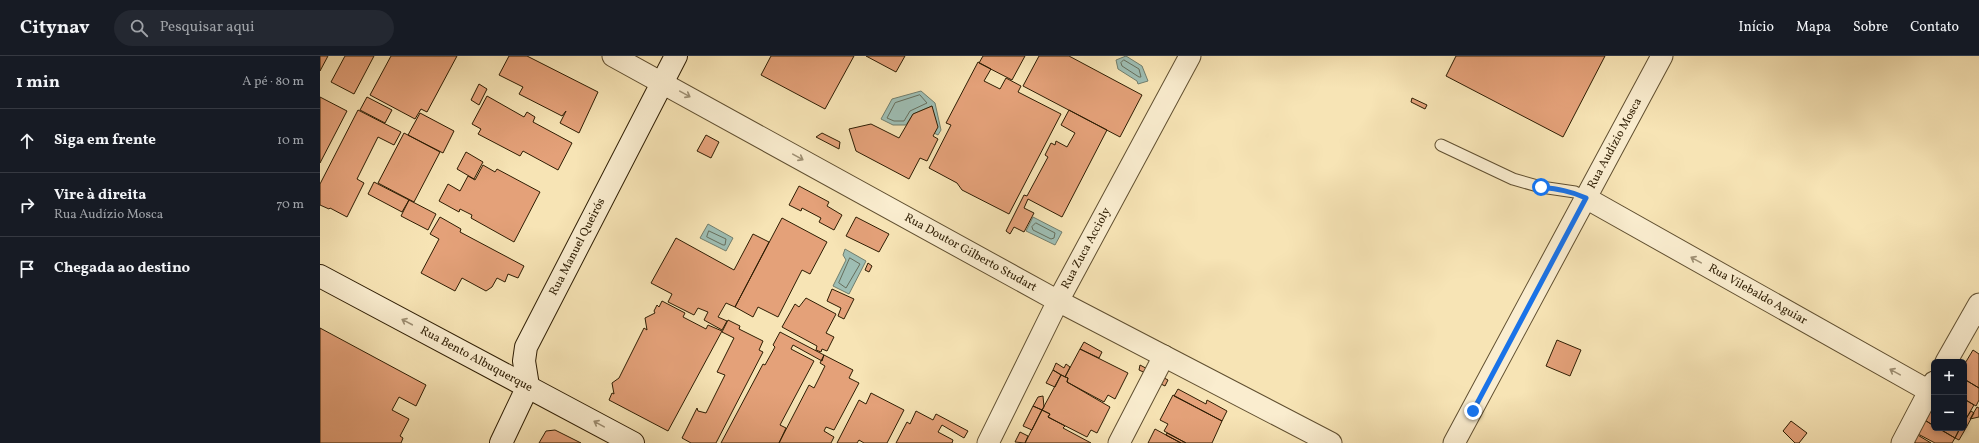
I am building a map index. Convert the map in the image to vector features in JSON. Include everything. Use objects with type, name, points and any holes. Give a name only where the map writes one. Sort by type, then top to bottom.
[{"type":"street","name":"Rua Doutor Gilberto Studart","points":[[613,56],[663,82],[1058,301],[1331,443]]},
{"type":"street","name":"Rua Manuel Queirós","points":[[528,386],[524,361],[526,347],[676,56]]},
{"type":"street","name":"Rua Zuca Accioly","points":[[988,443],[1058,301],[1190,56]]},
{"type":"street","name":"Rua Audízio Mosca","points":[[1454,443],[1662,56]]},
{"type":"street","name":"Rua Vilebaldo Aguiar","points":[[1586,198],[1931,385]]},
{"type":"street","name":"Rua Bento Albuquerque","points":[[320,276],[633,443]]},
{"type":"street","points":[[1948,359],[1979,304]]},
{"type":"street","points":[[1119,443],[1164,356]]},
{"type":"street","points":[[501,443],[528,386]]},
{"type":"street","points":[[1902,443],[1931,388]]},
{"type":"lane","points":[[1441,145],[1513,179],[1541,187],[1575,192],[1586,198]]},
{"type":"water","points":[[1126,56],[1142,66],[1148,81],[1138,84],[1137,81],[1118,69],[1116,60]]},
{"type":"water","points":[[921,91],[935,103],[941,130],[938,135],[934,133],[932,106],[913,114],[906,125],[893,125],[881,119],[892,99]]},
{"type":"water","points":[[1033,217],[1062,232],[1055,245],[1026,231]]},
{"type":"water","points":[[708,224],[733,238],[726,251],[700,238]]},
{"type":"water","points":[[845,249],[866,261],[849,294],[833,286],[846,260],[843,255]]},
{"type":"building","points":[[320,56],[328,56],[320,71]]},
{"type":"building","points":[[345,56],[374,56],[354,94],[331,82]]},
{"type":"building","points":[[391,56],[457,56],[427,112],[421,109],[415,119],[370,95]]},
{"type":"building","points":[[509,56],[527,56],[598,92],[579,133],[560,123],[566,111],[562,116],[519,94],[523,87],[499,75]]},
{"type":"building","points":[[771,56],[854,56],[825,109],[761,75]]},
{"type":"building","points":[[866,56],[905,56],[896,72]]},
{"type":"building","points":[[983,56],[1025,56],[1012,80],[979,63]]},
{"type":"building","points":[[1039,56],[1069,56],[1142,95],[1120,137],[1023,86]]},
{"type":"building","points":[[1456,56],[1605,56],[1563,137],[1446,76]]},
{"type":"building","points":[[978,62],[991,69],[984,81],[1000,89],[1006,78],[1021,86],[1018,92],[1061,114],[1009,214],[962,190],[957,183],[929,168],[951,125],[946,123]]},
{"type":"building","points":[[479,84],[487,89],[479,105],[471,100]]},
{"type":"building","points":[[487,96],[524,117],[527,112],[535,117],[533,122],[572,143],[558,170],[523,151],[520,156],[478,134],[481,129],[472,124]]},
{"type":"building","points":[[320,97],[347,111],[320,163]]},
{"type":"building","points":[[367,97],[392,110],[385,123],[360,110]]},
{"type":"building","points":[[1412,98],[1427,105],[1425,109],[1411,102]]},
{"type":"building","points":[[932,106],[938,127],[933,136],[938,139],[927,161],[920,158],[909,179],[856,151],[849,129],[871,124],[899,138],[913,114]]},
{"type":"building","points":[[358,110],[401,132],[394,145],[378,137],[357,179],[364,183],[347,217],[330,208],[329,209],[320,205],[320,184]]},
{"type":"building","points":[[1069,110],[1107,130],[1062,217],[1028,199],[1024,208],[1034,213],[1024,232],[1014,227],[1010,234],[1006,231],[1024,195],[1027,196],[1048,157],[1045,155],[1051,143],[1055,145],[1056,141],[1067,147],[1075,133],[1061,125]]},
{"type":"building","points":[[420,113],[454,131],[443,153],[408,135]]},
{"type":"building","points":[[404,133],[440,152],[414,202],[378,183]]},
{"type":"building","points":[[822,133],[840,142],[839,149],[816,137]]},
{"type":"building","points":[[706,135],[719,142],[711,158],[697,151]]},
{"type":"building","points":[[466,152],[483,162],[474,179],[457,169]]},
{"type":"building","points":[[483,165],[495,172],[497,169],[540,192],[514,242],[471,218],[472,215],[460,209],[459,212],[439,201],[448,184],[460,191],[468,176],[475,180]]},
{"type":"building","points":[[374,182],[409,200],[402,212],[368,194]]},
{"type":"building","points":[[799,186],[829,202],[827,206],[842,215],[834,230],[819,222],[821,218],[802,208],[801,211],[789,205]]},
{"type":"building","points":[[409,200],[436,214],[428,230],[401,216]]},
{"type":"building","points":[[440,217],[461,229],[460,232],[524,266],[518,278],[508,274],[505,282],[497,278],[492,287],[486,291],[462,278],[455,291],[421,273],[439,239],[430,234]]},
{"type":"building","points":[[856,217],[889,234],[879,252],[846,236]]},
{"type":"building","points":[[782,218],[827,242],[810,274],[802,270],[778,317],[758,307],[753,317],[735,307]]},
{"type":"building","points":[[753,234],[769,242],[735,307],[726,303],[718,317],[727,321],[722,330],[704,320],[708,312],[698,308],[694,315],[668,302],[672,294],[651,283],[676,238],[734,270]]},
{"type":"building","points":[[868,263],[872,266],[869,272],[865,270]]},
{"type":"building","points":[[832,289],[854,299],[844,319],[838,316],[841,308],[827,301]]},
{"type":"building","points":[[806,298],[836,314],[826,333],[834,337],[827,351],[822,349],[821,352],[816,350],[817,346],[782,327],[795,304],[799,307]]},
{"type":"building","points":[[662,301],[685,313],[683,317],[706,329],[708,325],[722,331],[668,431],[609,400],[612,393],[614,394],[612,383],[619,378],[644,328],[647,330],[645,318],[655,313],[654,311],[657,305],[659,307]]},
{"type":"building","points":[[728,320],[740,326],[739,329],[763,341],[759,350],[763,352],[716,443],[691,443],[682,438],[697,408],[698,411],[706,413],[725,375],[717,372],[734,338],[722,332]]},
{"type":"building","points":[[320,328],[426,385],[416,406],[399,397],[392,410],[409,419],[400,436],[403,438],[401,443],[320,443]]},
{"type":"building","points":[[780,332],[824,355],[822,361],[793,345],[791,349],[814,361],[780,425],[786,428],[779,443],[721,443],[763,364],[765,365],[775,347],[773,345]]},
{"type":"building","points":[[1557,340],[1581,350],[1570,376],[1546,366]]},
{"type":"building","points":[[1084,342],[1102,352],[1099,358],[1080,349]]},
{"type":"building","points":[[1080,349],[1128,373],[1115,399],[1108,395],[1104,402],[1067,382],[1068,378],[1065,377]]},
{"type":"building","points":[[1973,350],[1979,354],[1979,388],[1967,381],[1967,360]]},
{"type":"building","points":[[824,355],[853,370],[849,378],[859,383],[834,430],[826,427],[824,431],[834,437],[831,443],[779,443],[809,385],[814,388],[825,366],[820,363]]},
{"type":"building","points":[[1056,363],[1064,368],[1066,364],[1070,367],[1065,377],[1053,370]]},
{"type":"building","points":[[1140,365],[1168,380],[1165,386],[1153,380],[1154,377],[1139,370]]},
{"type":"building","points":[[1053,370],[1061,375],[1055,387],[1046,383]]},
{"type":"building","points":[[1061,375],[1068,378],[1067,382],[1110,407],[1097,433],[1091,430],[1087,437],[1048,417],[1050,414],[1042,410]]},
{"type":"building","points":[[1967,381],[1979,388],[1979,400],[1976,406],[1967,401]]},
{"type":"building","points":[[1178,389],[1206,404],[1207,400],[1227,411],[1222,421],[1174,396]]},
{"type":"building","points":[[871,393],[904,410],[887,443],[864,443],[859,440],[857,443],[837,443],[859,400],[866,404]]},
{"type":"building","points":[[1173,395],[1222,421],[1212,443],[1186,443],[1164,431],[1168,424],[1160,420]]},
{"type":"building","points":[[1043,396],[1044,407],[1042,410],[1033,406],[1038,397]]},
{"type":"building","points":[[1967,401],[1974,405],[1967,417]]},
{"type":"building","points":[[1033,406],[1042,410],[1032,430],[1023,426]]},
{"type":"building","points":[[1930,407],[1931,408],[1931,424],[1923,419]]},
{"type":"building","points":[[1977,407],[1979,408],[1979,417],[1970,419]]},
{"type":"building","points":[[1042,410],[1050,414],[1048,417],[1065,426],[1063,428],[1091,443],[1025,443]]},
{"type":"building","points":[[916,411],[933,420],[936,414],[968,431],[964,438],[942,425],[938,432],[953,440],[952,443],[896,443],[907,422],[910,424]]},
{"type":"building","points":[[1971,411],[1974,413],[1967,426],[1967,417]]},
{"type":"building","points":[[1925,420],[1931,424],[1931,431],[1943,431],[1955,438],[1952,443],[1935,443],[1918,434]]},
{"type":"building","points":[[1791,421],[1807,433],[1799,443],[1795,443],[1783,431]]},
{"type":"building","points":[[1155,429],[1166,435],[1181,443],[1148,443]]},
{"type":"building","points":[[555,430],[581,443],[539,443],[546,431]]},
{"type":"building","points":[[1943,431],[1958,431],[1955,438]]},
{"type":"building","points":[[1958,431],[1964,431],[1959,440],[1955,438]]},
{"type":"building","points":[[1020,432],[1028,436],[1025,443],[1015,442]]},
{"type":"building","points":[[1167,433],[1186,443],[1181,443],[1166,435]]},
{"type":"building","points":[[1916,434],[1931,443],[1916,443],[1912,441]]},
{"type":"route","points":[[1473,411],[1586,198],[1575,192],[1541,187]]}]
